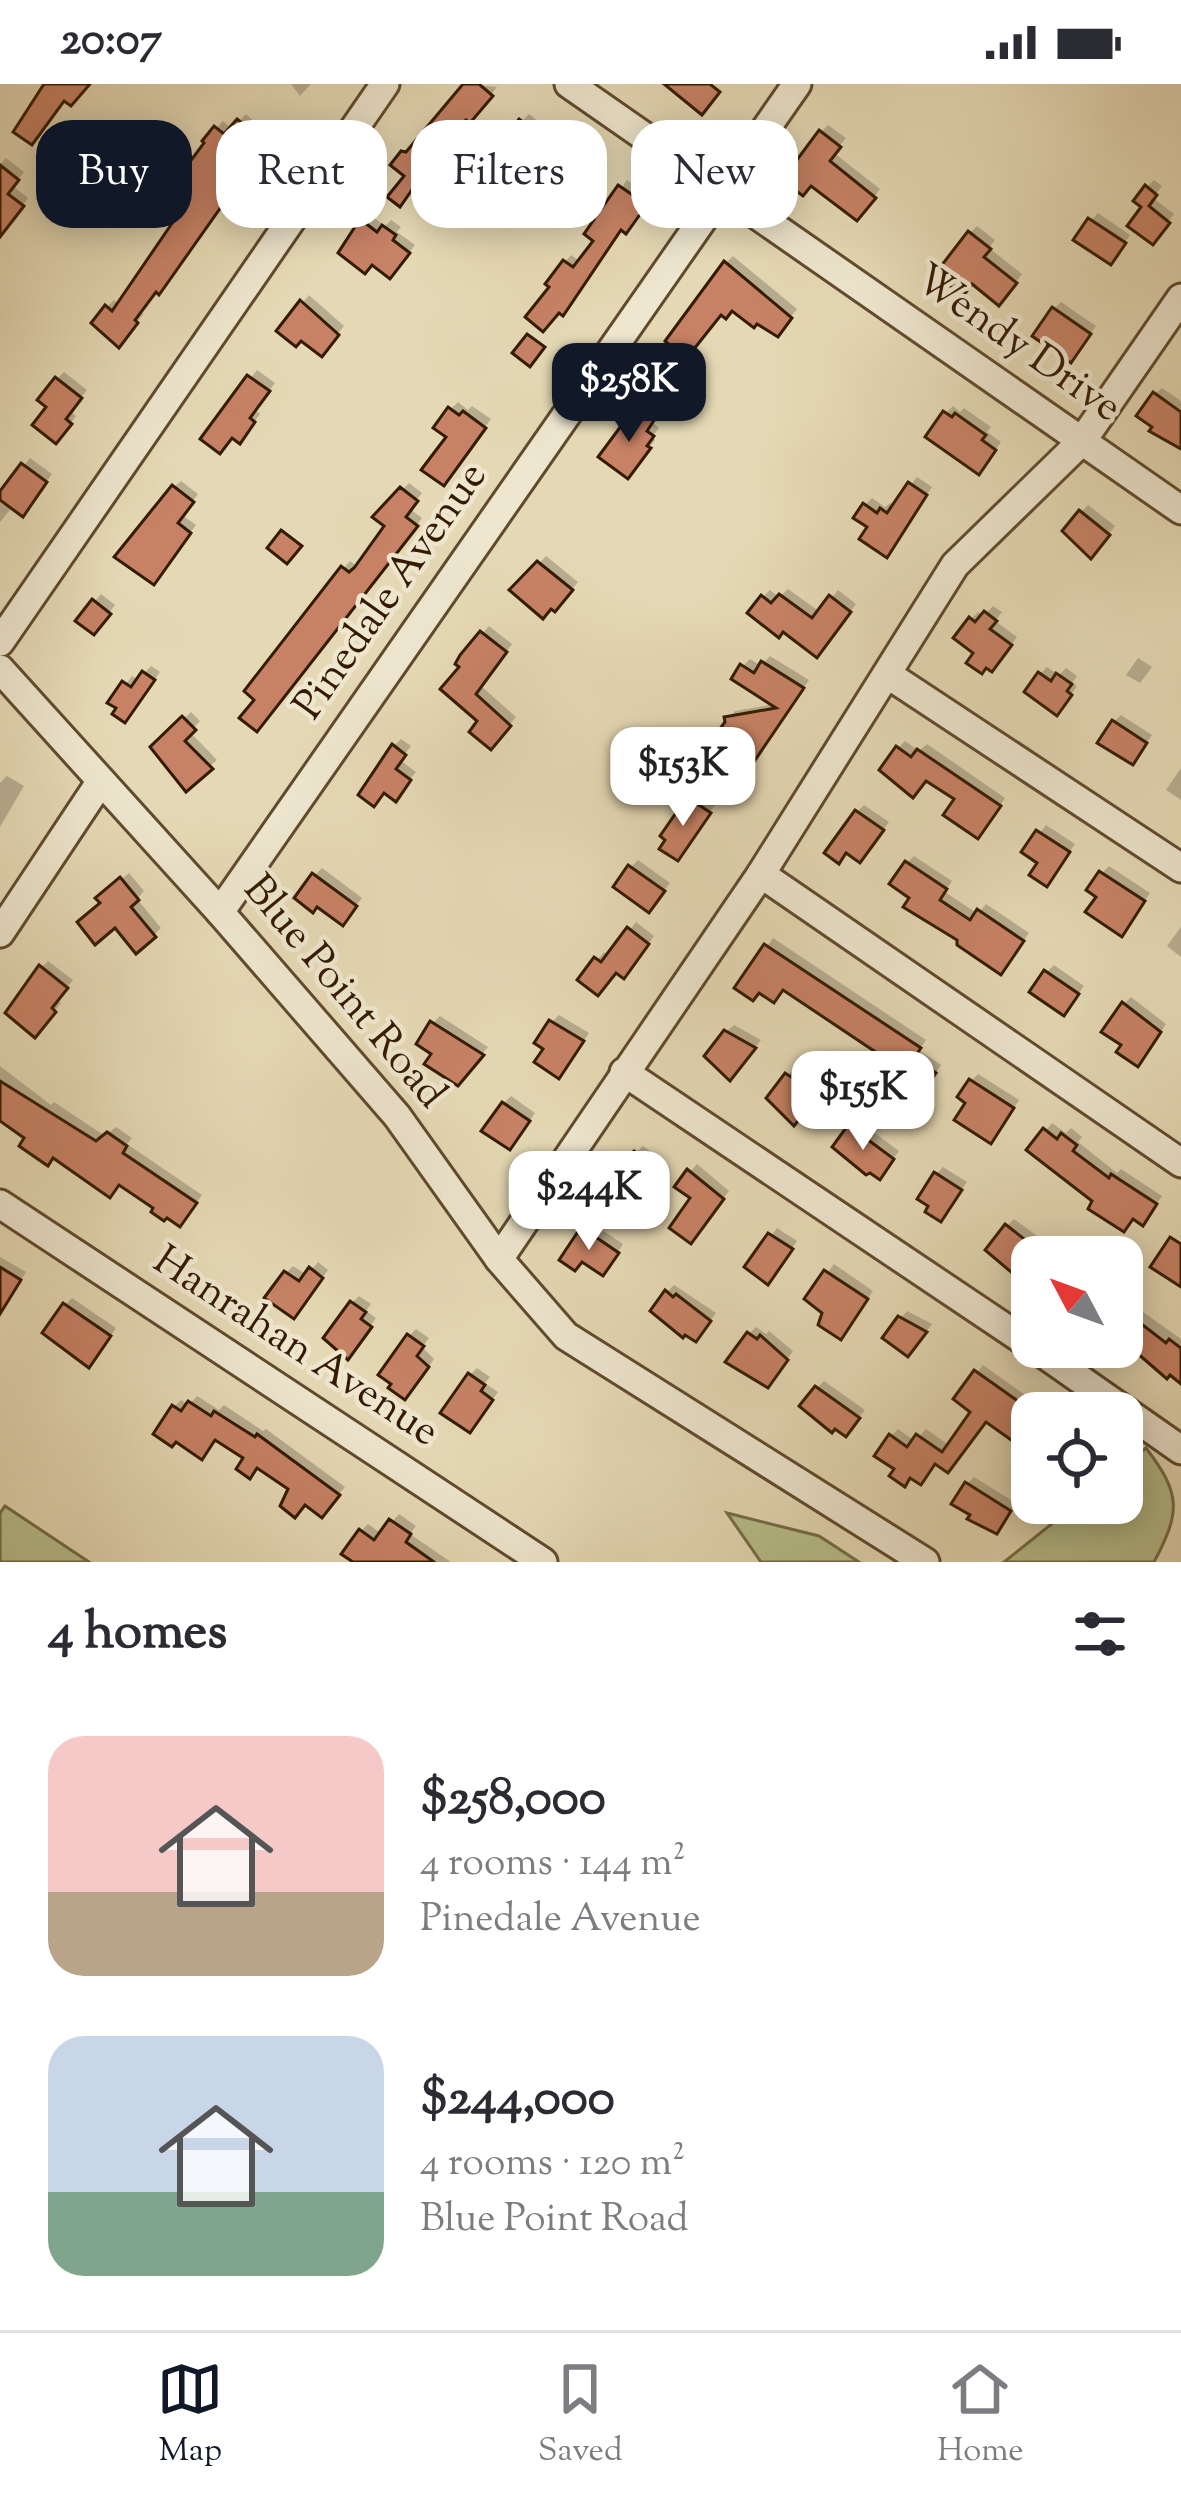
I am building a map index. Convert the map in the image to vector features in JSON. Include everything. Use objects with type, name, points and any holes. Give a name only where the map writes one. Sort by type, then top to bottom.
[{"type":"street","points":[[0,643],[385,84]]},
{"type":"street","name":"Wendy Drive","points":[[569,84],[631,127]]},
{"type":"street","name":"Pinedale Avenue","points":[[772,120],[797,84]]},
{"type":"street","name":"Pinedale Avenue","points":[[220,912],[696,228]]},
{"type":"street","name":"Wendy Drive","points":[[775,228],[1181,510]]},
{"type":"street","points":[[499,1259],[761,874],[955,565],[1082,442],[1181,298]]},
{"type":"street","name":"Blue Point Road","points":[[0,669],[397,1116],[499,1259],[566,1336],[925,1562]]},
{"type":"street","points":[[887,674],[1181,868]]},
{"type":"street","points":[[0,933],[101,781]]},
{"type":"street","points":[[761,874],[1181,1163]]},
{"type":"street","points":[[623,1072],[1011,1332]]},
{"type":"street","name":"Hanrahan Avenue","points":[[0,1204],[543,1562]]},
{"type":"street","points":[[1063,1368],[1181,1450]]},
{"type":"green space","points":[[1146,1448],[1166,1478],[1173,1503],[1169,1529],[1154,1562],[1004,1562],[1052,1524],[1143,1524]]},
{"type":"green space","points":[[5,1506],[89,1562],[0,1562],[0,1513]]},
{"type":"green space","points":[[727,1513],[819,1536],[859,1562],[761,1562]]},
{"type":"building","points":[[44,84],[90,84],[71,106],[64,101],[50,120],[36,120],[32,145],[13,132]]},
{"type":"building","points":[[463,84],[479,84],[493,96],[473,120],[433,120]]},
{"type":"building","points":[[664,84],[710,84],[720,92],[702,115]]},
{"type":"building","points":[[214,126],[216,214],[119,348],[91,323],[105,305],[112,311],[169,228],[192,228],[192,159]]},
{"type":"building","points":[[819,130],[841,147],[830,161],[876,198],[857,221],[811,186],[803,196],[798,192],[798,158]]},
{"type":"building","points":[[411,146],[411,191],[400,207],[387,197],[404,176],[390,165],[401,151]]},
{"type":"building","points":[[0,165],[19,180],[8,194],[24,206],[0,237]]},
{"type":"building","points":[[618,185],[631,194],[631,227],[626,234],[621,230],[563,316],[559,313],[543,332],[525,317],[563,260],[573,267],[593,241],[584,234],[588,228],[607,228],[607,201]]},
{"type":"building","points":[[1145,185],[1157,195],[1149,206],[1170,223],[1153,245],[1127,226],[1141,207],[1133,201]]},
{"type":"building","points":[[1088,218],[1126,243],[1111,265],[1073,240]]},
{"type":"building","points":[[354,228],[377,232],[386,228],[410,253],[390,279],[372,265],[365,274],[338,253]]},
{"type":"building","points":[[968,231],[991,249],[984,257],[1017,283],[999,306],[972,284],[963,296],[935,274]]},
{"type":"building","points":[[724,261],[792,318],[778,337],[757,324],[754,328],[732,311],[726,319],[721,315],[686,359],[665,341]]},
{"type":"building","points":[[300,300],[339,335],[322,357],[301,341],[296,347],[276,331]]},
{"type":"building","points":[[1052,307],[1091,334],[1071,363],[1032,336]]},
{"type":"building","points":[[527,334],[545,347],[530,367],[512,353]]},
{"type":"building","points":[[247,375],[270,391],[250,418],[255,422],[240,444],[232,438],[220,454],[200,439]]},
{"type":"building","points":[[55,377],[82,398],[66,419],[72,424],[56,444],[32,425],[46,407],[37,400]]},
{"type":"building","points":[[1153,392],[1181,412],[1181,449],[1149,431],[1152,427],[1136,416]]},
{"type":"building","points":[[448,407],[459,415],[463,411],[486,428],[444,486],[421,470],[446,437],[433,428]]},
{"type":"building","points":[[641,409],[655,419],[647,431],[654,436],[647,446],[651,448],[628,479],[598,457]]},
{"type":"building","points":[[943,411],[952,417],[955,413],[986,435],[982,440],[996,450],[979,475],[925,437]]},
{"type":"building","points":[[21,463],[47,482],[23,517],[0,500],[0,491]]},
{"type":"building","points":[[908,482],[927,495],[887,558],[859,539],[867,527],[853,518],[863,503],[877,513],[880,508],[887,513]]},
{"type":"building","points":[[172,485],[194,502],[178,523],[191,533],[154,585],[114,557]]},
{"type":"building","points":[[400,487],[418,501],[406,517],[418,526],[257,732],[239,718],[254,700],[244,691],[341,566],[349,572],[354,568],[384,526],[372,517]]},
{"type":"building","points":[[1079,510],[1110,535],[1091,559],[1062,531]]},
{"type":"building","points":[[281,530],[302,546],[287,564],[267,548]]},
{"type":"building","points":[[537,561],[573,590],[543,619],[509,590]]},
{"type":"building","points":[[779,594],[812,618],[829,595],[851,612],[817,658],[783,632],[779,638],[747,613],[761,595],[771,603]]},
{"type":"building","points":[[92,599],[111,614],[94,635],[75,621]]},
{"type":"building","points":[[984,611],[997,621],[990,629],[1012,645],[992,672],[986,668],[982,674],[966,663],[973,653],[953,638],[969,617],[975,622]]},
{"type":"building","points":[[480,631],[507,652],[476,694],[511,726],[491,750],[469,732],[477,721],[440,689]]},
{"type":"building","points":[[761,661],[804,688],[745,775],[723,759],[706,780],[675,756],[687,740],[703,752],[724,717],[776,708],[731,679],[740,664],[754,673]]},
{"type":"building","points":[[142,671],[155,680],[125,723],[112,714],[116,708],[107,703],[122,681],[131,687]]},
{"type":"building","points":[[1038,672],[1051,681],[1056,673],[1072,684],[1067,691],[1072,695],[1057,716],[1024,692]]},
{"type":"building","points":[[182,716],[196,730],[185,741],[213,769],[186,792],[150,747]]},
{"type":"building","points":[[1112,720],[1147,743],[1133,765],[1097,743]]},
{"type":"building","points":[[392,744],[406,755],[396,769],[411,780],[396,802],[384,793],[374,807],[358,795]]},
{"type":"building","points":[[896,746],[911,757],[917,749],[1001,806],[978,839],[943,815],[954,799],[926,781],[913,798],[879,770]]},
{"type":"building","points":[[687,797],[711,813],[678,861],[659,849],[665,840],[660,836]]},
{"type":"building","points":[[855,810],[884,830],[860,863],[846,853],[839,864],[824,853]]},
{"type":"building","points":[[1036,830],[1070,852],[1047,887],[1029,875],[1037,863],[1021,852]]},
{"type":"building","points":[[905,861],[947,889],[940,900],[970,920],[977,909],[1024,941],[1001,975],[957,945],[957,940],[903,907],[909,898],[889,884]]},
{"type":"building","points":[[628,865],[665,891],[649,913],[613,887]]},
{"type":"building","points":[[1099,871],[1145,901],[1122,937],[1085,912],[1096,897],[1086,890]]},
{"type":"building","points":[[312,873],[357,906],[343,926],[294,898]]},
{"type":"building","points":[[120,877],[139,900],[131,907],[156,937],[136,954],[115,928],[95,945],[77,922]]},
{"type":"building","points":[[627,927],[649,944],[624,979],[616,973],[598,996],[577,980],[594,957],[601,962]]},
{"type":"building","points":[[764,944],[921,1048],[914,1058],[936,1073],[920,1097],[877,1066],[883,1057],[783,990],[774,1003],[759,993],[753,1001],[734,988]]},
{"type":"building","points":[[39,965],[68,988],[35,1038],[5,1013]]},
{"type":"building","points":[[1044,970],[1079,994],[1064,1016],[1029,992]]},
{"type":"building","points":[[1122,1002],[1161,1032],[1138,1067],[1116,1052],[1121,1045],[1101,1032]]},
{"type":"building","points":[[549,1020],[584,1041],[559,1079],[534,1062],[543,1049],[534,1043]]},
{"type":"building","points":[[430,1021],[484,1055],[458,1086],[424,1064],[431,1054],[416,1044]]},
{"type":"building","points":[[724,1030],[756,1048],[730,1081],[704,1056]]},
{"type":"building","points":[[805,1059],[831,1079],[794,1126],[766,1098],[785,1073],[791,1077]]},
{"type":"building","points":[[969,1079],[1014,1108],[991,1144],[954,1120],[965,1103],[957,1097]]},
{"type":"building","points":[[0,1081],[96,1141],[107,1132],[127,1146],[123,1153],[197,1203],[180,1227],[167,1218],[164,1221],[119,1185],[110,1198],[53,1158],[48,1166],[19,1146],[24,1138],[0,1121]]},
{"type":"building","points":[[502,1102],[530,1121],[510,1150],[481,1131]]},
{"type":"building","points":[[848,1125],[894,1159],[880,1180],[866,1175],[832,1147]]},
{"type":"building","points":[[1043,1128],[1057,1139],[1061,1133],[1077,1145],[1073,1151],[1109,1178],[1111,1174],[1157,1204],[1143,1226],[1133,1219],[1124,1232],[1088,1209],[1092,1201],[1026,1150]]},
{"type":"building","points":[[634,1151],[657,1168],[630,1204],[607,1187]]},
{"type":"building","points":[[687,1169],[724,1199],[691,1244],[669,1228],[690,1198],[674,1187]]},
{"type":"building","points":[[934,1172],[962,1190],[941,1222],[925,1212],[928,1206],[917,1199]]},
{"type":"building","points":[[1005,1224],[1020,1236],[1011,1236],[1011,1272],[985,1250]]},
{"type":"building","points":[[581,1227],[619,1253],[603,1276],[582,1262],[575,1271],[559,1260]]},
{"type":"building","points":[[768,1233],[793,1249],[768,1285],[744,1267]]},
{"type":"building","points":[[1170,1237],[1181,1244],[1181,1287],[1150,1267]]},
{"type":"building","points":[[0,1267],[21,1280],[0,1314]]},
{"type":"building","points":[[309,1267],[323,1278],[294,1319],[264,1298],[284,1271],[299,1281]]},
{"type":"building","points":[[824,1270],[868,1299],[841,1340],[818,1325],[822,1313],[804,1299]]},
{"type":"building","points":[[665,1290],[711,1321],[696,1342],[683,1338],[650,1311]]},
{"type":"building","points":[[350,1301],[366,1312],[361,1319],[372,1327],[348,1360],[323,1338]]},
{"type":"building","points":[[63,1303],[111,1336],[89,1368],[42,1333]]},
{"type":"building","points":[[898,1316],[927,1332],[908,1357],[882,1338]]},
{"type":"building","points":[[1143,1325],[1181,1348],[1181,1384],[1170,1375],[1167,1379],[1143,1358]]},
{"type":"building","points":[[747,1332],[757,1339],[760,1335],[788,1360],[768,1388],[725,1362]]},
{"type":"building","points":[[407,1334],[424,1346],[417,1356],[429,1367],[405,1400],[378,1375]]},
{"type":"building","points":[[974,1370],[1011,1396],[1011,1440],[986,1422],[948,1473],[935,1464],[921,1485],[910,1478],[905,1487],[889,1476],[894,1469],[874,1456],[889,1434],[907,1447],[916,1434],[942,1452],[970,1412],[953,1399]]},
{"type":"building","points":[[468,1373],[485,1385],[481,1391],[493,1400],[470,1433],[440,1413]]},
{"type":"building","points":[[815,1386],[860,1418],[846,1437],[835,1429],[832,1433],[799,1406]]},
{"type":"building","points":[[188,1401],[211,1416],[214,1411],[257,1434],[340,1495],[322,1518],[305,1505],[295,1518],[280,1506],[288,1489],[257,1468],[250,1479],[236,1469],[243,1458],[215,1440],[202,1460],[176,1442],[172,1447],[153,1434],[172,1405],[181,1411]]},
{"type":"building","points":[[965,1482],[1011,1511],[997,1534],[967,1519],[970,1515],[951,1504]]},
{"type":"building","points":[[389,1519],[411,1534],[406,1542],[434,1562],[353,1562],[341,1554],[359,1529],[374,1540]]}]
